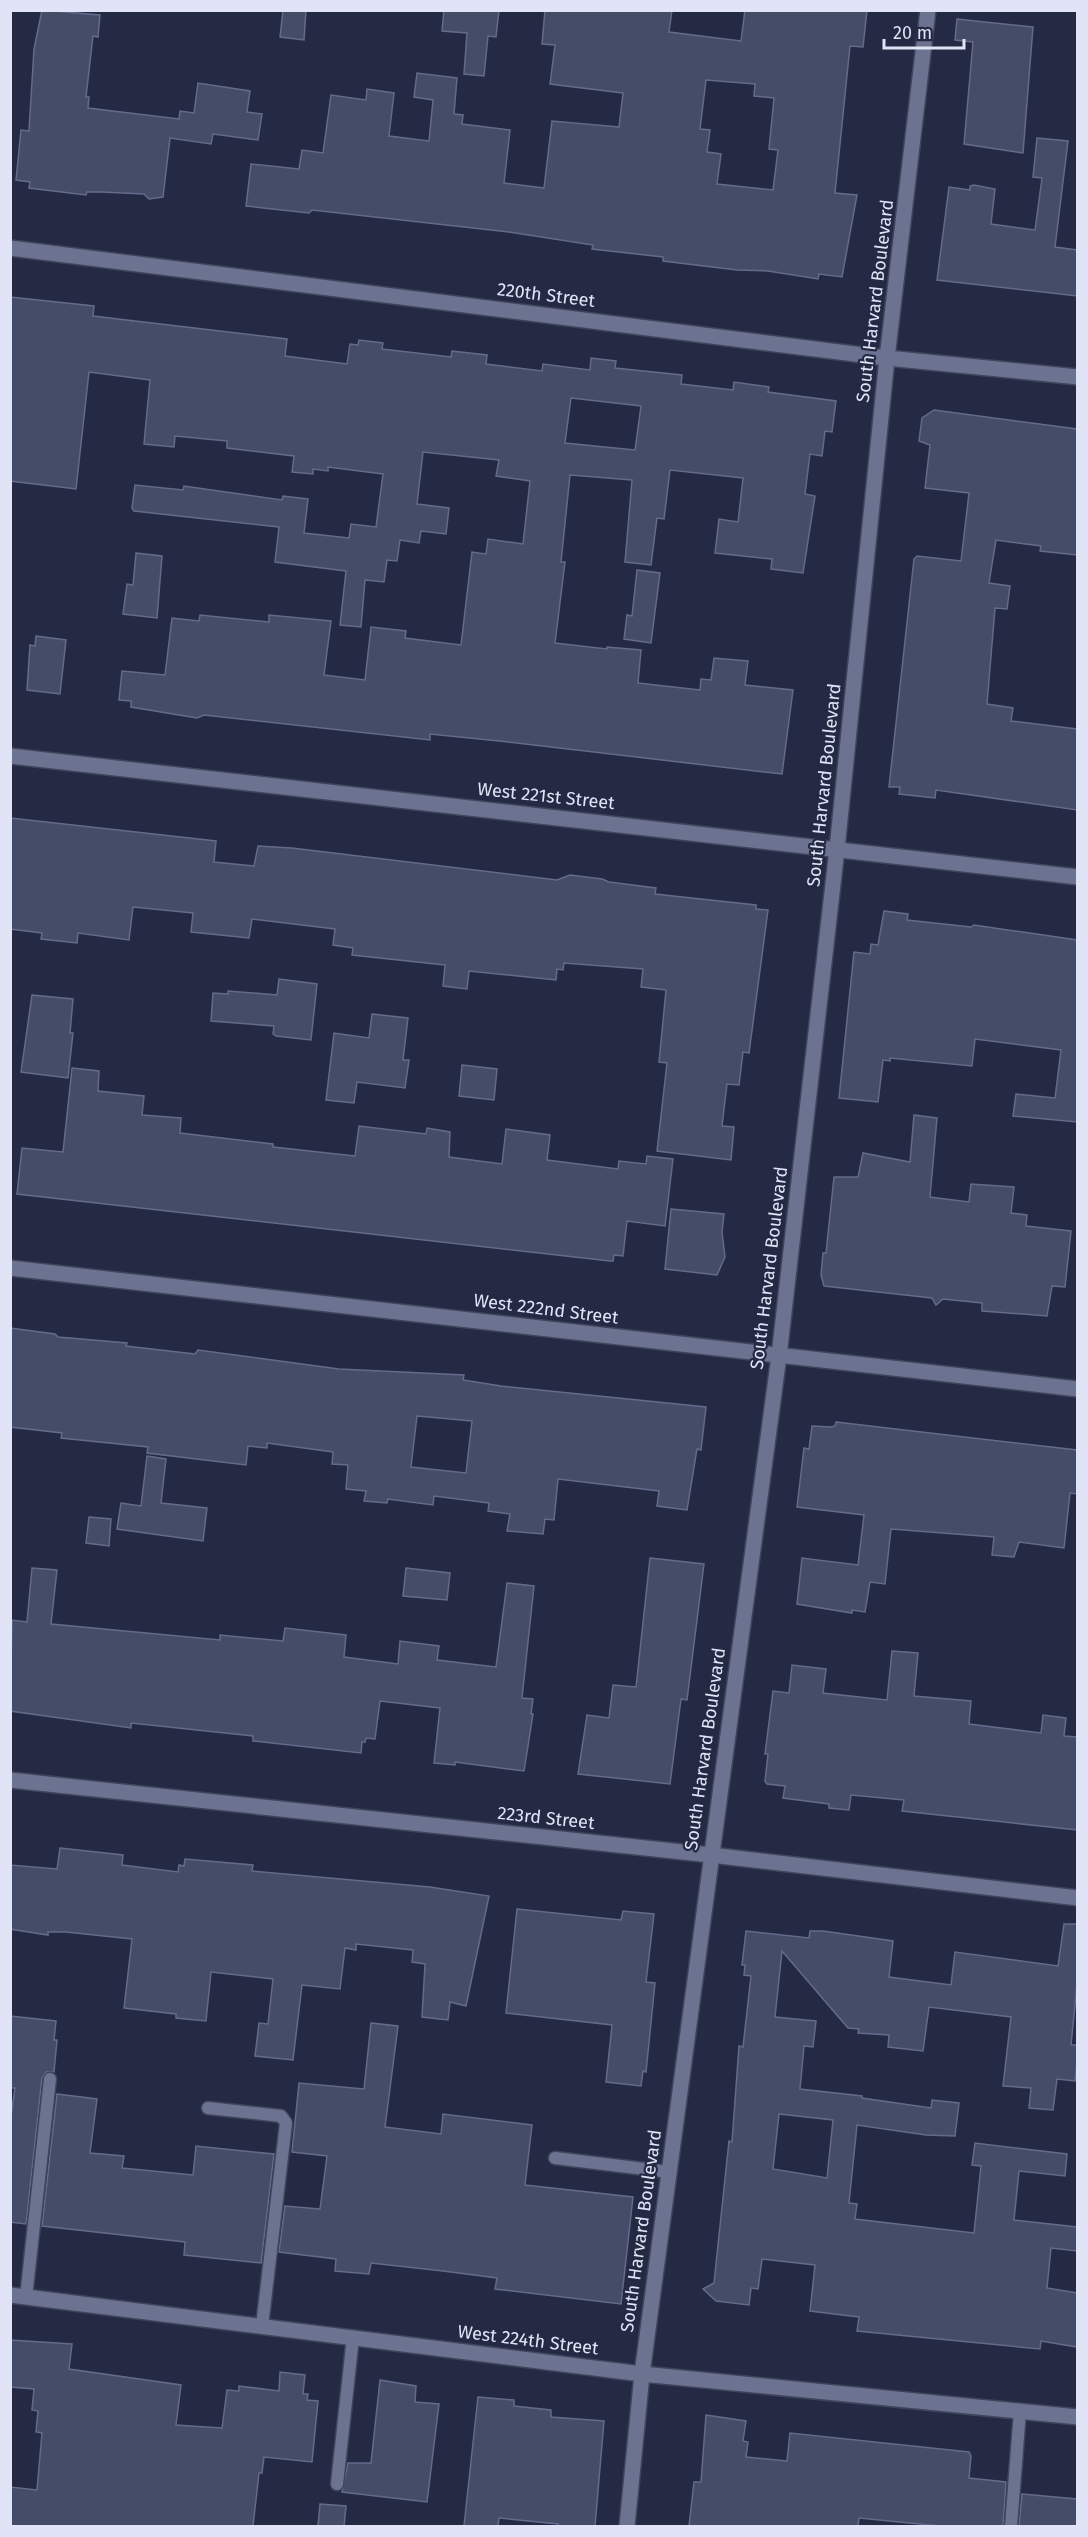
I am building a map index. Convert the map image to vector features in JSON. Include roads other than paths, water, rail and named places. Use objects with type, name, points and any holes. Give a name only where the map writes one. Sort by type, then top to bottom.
[{"type":"street","name":"South Harvard Boulevard","points":[[627,2526],[642,2374],[779,1356],[837,849],[887,357],[928,10]]},
{"type":"street","name":"220th Street","points":[[10,248],[887,357],[1077,377]]},
{"type":"street","name":"West 221st Street","points":[[10,756],[1077,877]]},
{"type":"street","name":"West 222nd Street","points":[[10,1268],[1077,1389]]},
{"type":"street","name":"223rd Street","points":[[10,1780],[711,1855],[1077,1898]]},
{"type":"street","name":"West 224th Street","points":[[10,2295],[642,2374],[1077,2417]]},
{"type":"lane","points":[[26,2297],[50,2079]]},
{"type":"lane","points":[[208,2108],[281,2116],[286,2123],[262,2326]]},
{"type":"lane","points":[[555,2158],[669,2172]]},
{"type":"lane","points":[[337,2484],[353,2337]]},
{"type":"lane","points":[[1011,2526],[1020,2411]]}]
